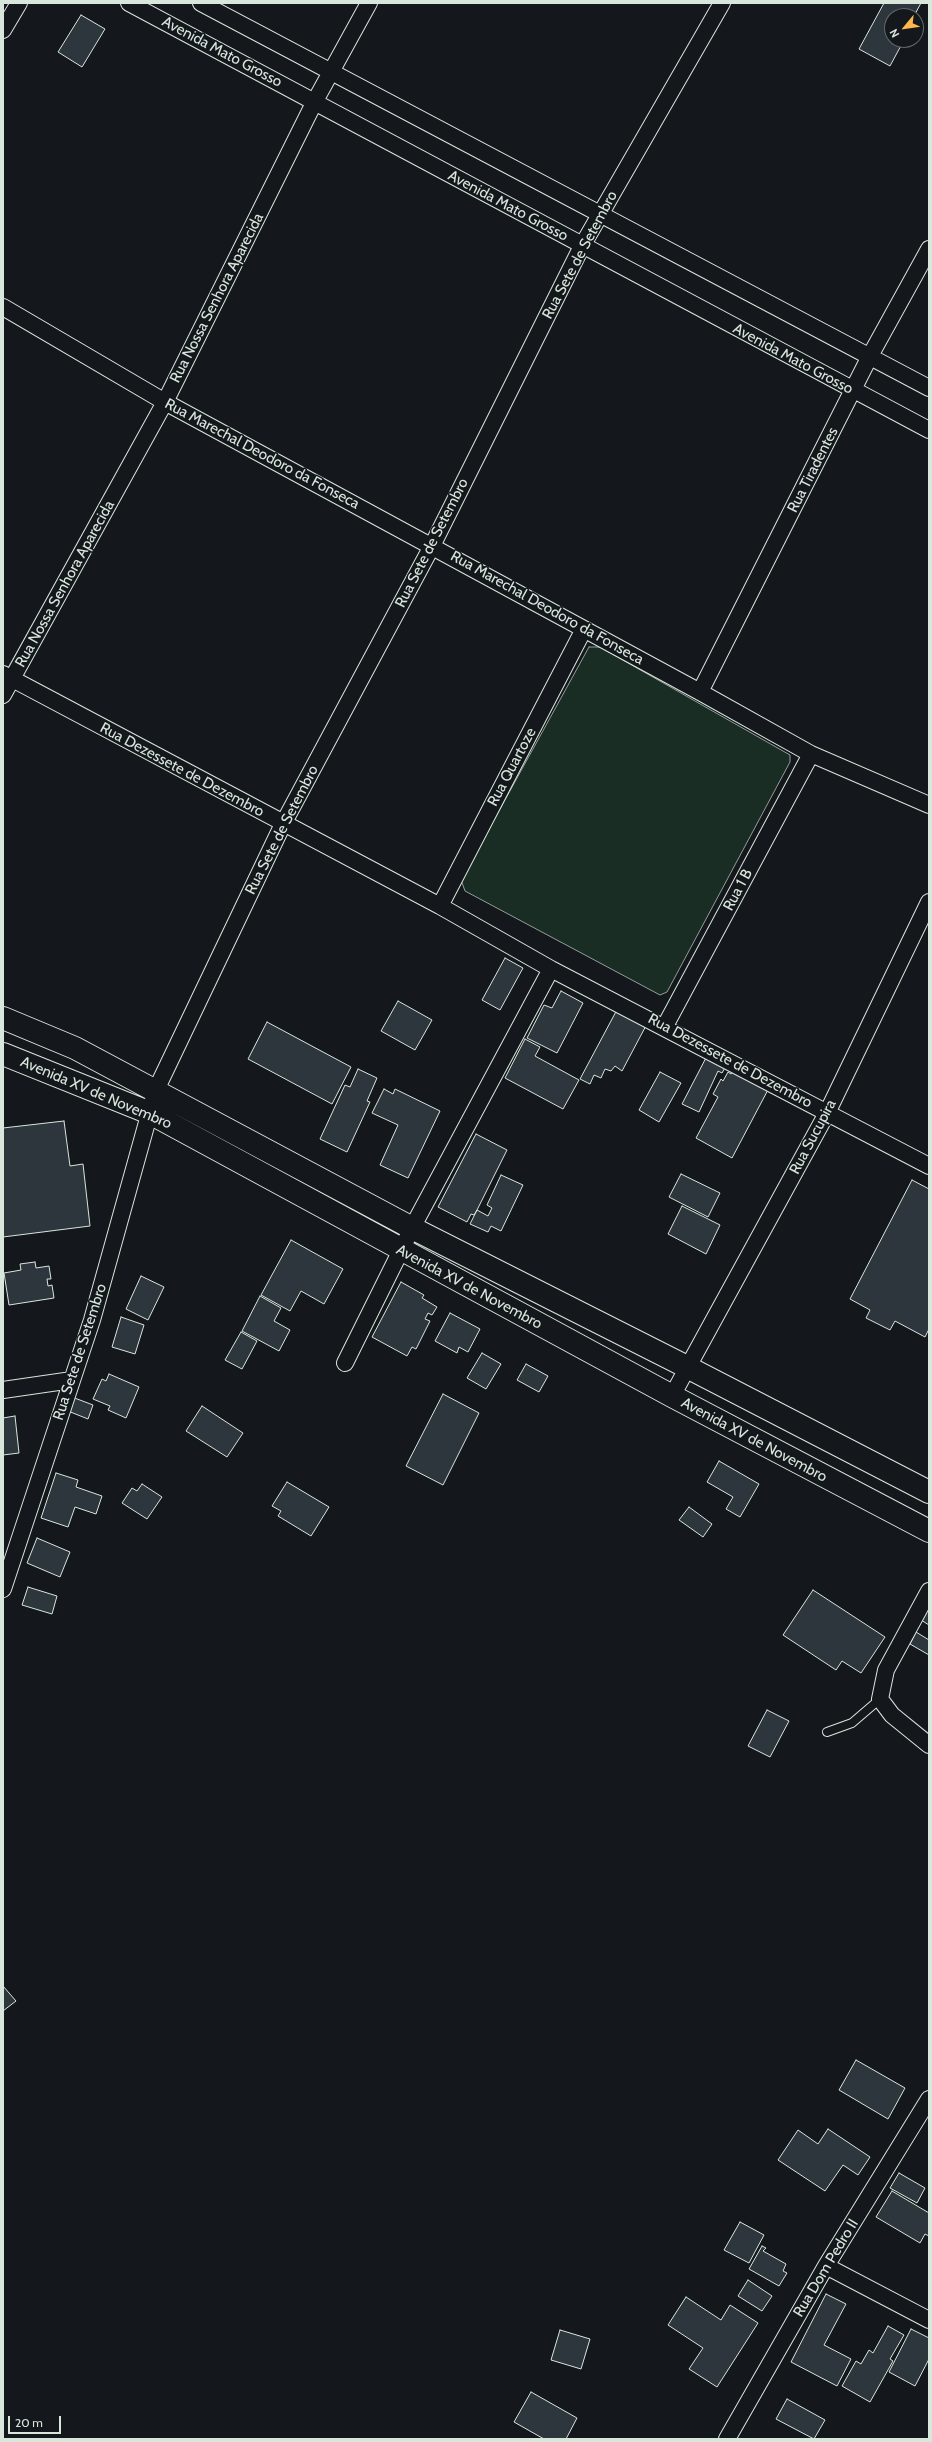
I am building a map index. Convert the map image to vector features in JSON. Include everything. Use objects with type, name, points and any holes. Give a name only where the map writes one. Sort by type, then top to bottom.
[{"type":"main road","name":"Avenida XV de Novembro","points":[[3,1018],[75,1048],[412,1228],[689,1368],[929,1492]]},
{"type":"main road","name":"Avenida XV de Novembro","points":[[3,1054],[150,1113],[400,1250],[672,1396],[929,1531]]},
{"type":"street","points":[[3,30],[19,3]]},
{"type":"street","name":"Avenida Mato Grosso","points":[[129,3],[315,101],[853,391],[929,430]]},
{"type":"street","points":[[201,3],[599,215],[929,388]]},
{"type":"street","name":"Rua Nossa Senhora Aparecida","points":[[3,695],[8,676],[165,402],[315,101],[369,3]]},
{"type":"street","name":"Rua Sete de Setembro","points":[[3,1589],[92,1320],[156,1090],[283,824],[432,546],[582,246],[722,3]]},
{"type":"street","name":"Rua Tiradentes","points":[[700,692],[870,356],[929,249]]},
{"type":"street","name":"Rua Marechal Deodoro da Fonseca","points":[[3,307],[165,402],[700,692],[811,754],[929,805]]},
{"type":"street","name":"Rua Quartoze","points":[[440,906],[584,629]]},
{"type":"street","name":"Rua Dezessete de Dezembro","points":[[8,676],[283,824],[440,906],[551,969],[665,1026],[929,1166]]},
{"type":"street","name":"Rua 1 B","points":[[665,1026],[811,754]]},
{"type":"street","name":"Rua Sucupira","points":[[672,1396],[689,1368],[827,1113],[929,902]]},
{"type":"street","points":[[344,1363],[400,1250],[551,969]]},
{"type":"street","points":[[3,1390],[72,1380]]},
{"type":"street","points":[[929,1591],[886,1670],[880,1699],[892,1716],[929,1745]]},
{"type":"street","name":"Rua Dom Pedro II","points":[[727,2439],[826,2266],[921,2125],[929,2099]]},
{"type":"street","points":[[826,2266],[929,2320]]},
{"type":"lane","points":[[827,1732],[852,1723],[880,1699]]},
{"type":"green space","points":[[589,647],[600,647],[790,755],[790,762],[667,992],[660,995],[465,891],[461,880]]},
{"type":"building","points":[[884,3],[921,3],[918,8],[884,8],[884,48],[900,48],[890,66],[859,49]]},
{"type":"building","points":[[81,15],[105,29],[82,67],[58,52]]},
{"type":"building","points":[[505,958],[523,968],[500,1010],[482,1000]]},
{"type":"building","points":[[561,991],[583,1003],[557,1053],[527,1038],[544,1005],[552,1008]]},
{"type":"building","points":[[398,1001],[432,1020],[415,1050],[381,1031]]},
{"type":"building","points":[[619,1006],[649,1020],[622,1071],[615,1066],[611,1071],[605,1069],[601,1078],[594,1075],[590,1084],[580,1079]]},
{"type":"building","points":[[267,1022],[351,1067],[332,1104],[248,1059]]},
{"type":"building","points":[[525,1039],[540,1047],[535,1056],[579,1080],[563,1109],[505,1078]]},
{"type":"building","points":[[709,1052],[727,1064],[722,1073],[718,1071],[699,1112],[682,1104]]},
{"type":"building","points":[[735,1067],[770,1086],[732,1158],[696,1138],[718,1097],[713,1094],[721,1079],[723,1081],[728,1072],[731,1074]]},
{"type":"building","points":[[358,1069],[377,1078],[367,1101],[370,1102],[347,1152],[320,1139],[345,1085],[350,1087]]},
{"type":"building","points":[[660,1072],[681,1083],[659,1122],[639,1110]]},
{"type":"building","points":[[384,1089],[393,1094],[395,1089],[440,1111],[408,1178],[380,1165],[398,1125],[372,1113]]},
{"type":"building","points":[[64,1121],[70,1166],[83,1164],[90,1226],[3,1237],[3,1128]]},
{"type":"building","points":[[476,1134],[507,1150],[477,1210],[474,1215],[471,1214],[467,1222],[438,1207]]},
{"type":"building","points":[[681,1174],[720,1193],[708,1217],[669,1197]]},
{"type":"building","points":[[501,1175],[523,1185],[501,1231],[491,1226],[488,1232],[470,1224],[477,1210],[488,1216],[492,1208],[487,1205]]},
{"type":"building","points":[[912,1180],[929,1189],[929,1329],[925,1337],[895,1321],[890,1330],[866,1318],[870,1310],[850,1299]]},
{"type":"building","points":[[682,1206],[720,1225],[706,1254],[668,1234]]},
{"type":"building","points":[[291,1240],[343,1269],[324,1304],[301,1291],[290,1311],[261,1295]]},
{"type":"building","points":[[35,1262],[36,1268],[49,1266],[51,1279],[47,1279],[48,1286],[52,1285],[54,1298],[9,1305],[4,1273],[21,1270],[20,1264]]},
{"type":"building","points":[[141,1276],[164,1287],[148,1320],[126,1309]]},
{"type":"building","points":[[401,1282],[424,1295],[422,1298],[437,1307],[432,1315],[428,1313],[425,1319],[430,1321],[416,1349],[412,1347],[407,1356],[372,1337]]},
{"type":"building","points":[[260,1296],[281,1308],[274,1321],[290,1330],[279,1351],[242,1331]]},
{"type":"building","points":[[450,1313],[480,1329],[468,1352],[459,1347],[457,1353],[435,1341]]},
{"type":"building","points":[[121,1317],[144,1325],[135,1354],[112,1347]]},
{"type":"building","points":[[241,1332],[257,1341],[242,1369],[225,1360]]},
{"type":"building","points":[[482,1353],[501,1364],[486,1389],[467,1378]]},
{"type":"building","points":[[526,1364],[548,1376],[539,1392],[517,1380]]},
{"type":"building","points":[[109,1374],[139,1387],[126,1418],[108,1410],[110,1406],[93,1399],[102,1379],[106,1381]]},
{"type":"building","points":[[443,1394],[479,1413],[443,1485],[406,1466]]},
{"type":"building","points":[[72,1397],[93,1405],[88,1419],[68,1411]]},
{"type":"building","points":[[202,1406],[243,1433],[227,1457],[186,1431]]},
{"type":"building","points":[[15,1416],[19,1453],[3,1455],[3,1418]]},
{"type":"building","points":[[719,1461],[759,1484],[740,1517],[726,1509],[733,1497],[707,1482]]},
{"type":"building","points":[[56,1473],[78,1480],[76,1487],[102,1496],[96,1514],[75,1507],[68,1527],[41,1518]]},
{"type":"building","points":[[287,1482],[329,1507],[311,1536],[278,1516],[281,1511],[272,1506]]},
{"type":"building","points":[[142,1484],[162,1497],[147,1519],[122,1503],[132,1488],[137,1491]]},
{"type":"building","points":[[689,1507],[712,1524],[703,1537],[679,1520]]},
{"type":"building","points":[[37,1538],[70,1552],[60,1577],[27,1563]]},
{"type":"building","points":[[28,1587],[57,1596],[52,1614],[22,1605]]},
{"type":"building","points":[[813,1590],[885,1637],[861,1673],[842,1661],[836,1670],[783,1635]]},
{"type":"building","points":[[929,1605],[929,1625],[921,1620]]},
{"type":"building","points":[[916,1632],[929,1640],[929,1655],[910,1644]]},
{"type":"building","points":[[767,1710],[789,1721],[770,1757],[748,1746]]},
{"type":"building","points":[[3,1986],[16,2001],[3,2011]]},
{"type":"building","points":[[856,2060],[905,2088],[888,2119],[839,2090]]},
{"type":"building","points":[[828,2129],[870,2157],[858,2175],[843,2165],[825,2191],[778,2160],[798,2130],[818,2144]]},
{"type":"building","points":[[899,2173],[925,2188],[917,2203],[890,2188]]},
{"type":"building","points":[[892,2191],[929,2213],[929,2236],[925,2234],[920,2243],[876,2217]]},
{"type":"building","points":[[740,2222],[764,2235],[749,2263],[724,2250]]},
{"type":"building","points":[[762,2246],[766,2248],[763,2251],[786,2264],[783,2271],[787,2273],[779,2286],[749,2269]]},
{"type":"building","points":[[748,2280],[772,2296],[762,2311],[738,2296]]},
{"type":"building","points":[[826,2294],[846,2304],[824,2345],[851,2359],[837,2386],[791,2362]]},
{"type":"building","points":[[686,2297],[721,2320],[730,2305],[758,2323],[717,2387],[689,2369],[703,2348],[668,2325]]},
{"type":"building","points":[[888,2326],[904,2335],[890,2359],[893,2361],[870,2402],[842,2386],[856,2361],[861,2364],[869,2350],[873,2353]]},
{"type":"building","points":[[911,2329],[929,2338],[929,2359],[915,2386],[889,2372]]},
{"type":"building","points":[[560,2330],[590,2339],[581,2369],[551,2360]]},
{"type":"building","points":[[531,2392],[577,2418],[566,2439],[544,2439],[514,2422]]},
{"type":"building","points":[[787,2399],[825,2420],[814,2439],[776,2419]]}]
